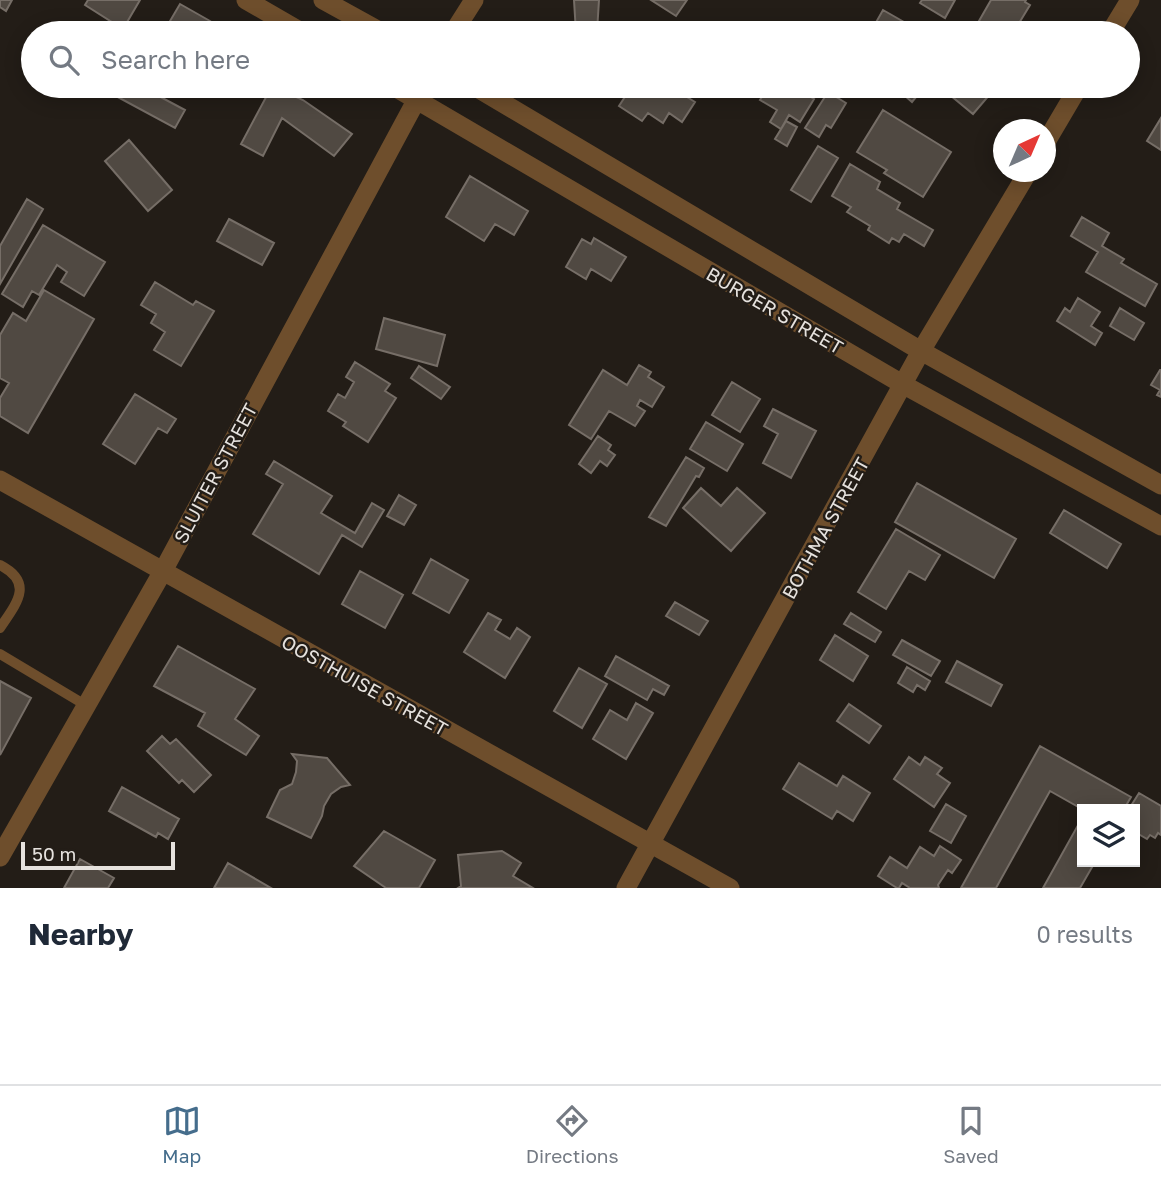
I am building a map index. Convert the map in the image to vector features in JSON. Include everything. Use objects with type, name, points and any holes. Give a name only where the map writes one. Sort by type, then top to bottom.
[{"type":"street","points":[[246,0],[282,21]]},
{"type":"street","points":[[323,0],[361,21]]},
{"type":"street","points":[[461,21],[474,0]]},
{"type":"street","points":[[1117,21],[1130,0]]},
{"type":"street","name":"SLUITER STREET","points":[[0,857],[163,571],[417,98]]},
{"type":"street","name":"BURGER STREET","points":[[428,98],[904,385],[1161,526]]},
{"type":"street","name":"BURGER STREET","points":[[494,98],[921,351],[1161,485]]},
{"type":"street","points":[[1056,124],[1072,98]]},
{"type":"street","name":"BOTHMA STREET","points":[[626,888],[921,351],[1022,182]]},
{"type":"street","name":"OOSTHUISE STREET","points":[[0,480],[730,888]]},
{"type":"lane","points":[[0,565],[14,573],[20,588],[15,604],[0,628]]},
{"type":"lane","points":[[0,654],[87,706]]},
{"type":"building","points":[[0,0],[12,0],[6,11],[0,7]]},
{"type":"building","points":[[88,0],[140,0],[128,21],[110,21],[85,5]]},
{"type":"building","points":[[574,0],[599,0],[598,21],[575,21]]},
{"type":"building","points":[[651,0],[687,0],[676,16]]},
{"type":"building","points":[[922,0],[955,0],[945,18],[920,3]]},
{"type":"building","points":[[991,0],[1026,0],[1030,5],[1020,21],[979,21]]},
{"type":"building","points":[[180,4],[210,21],[170,21]]},
{"type":"building","points":[[883,10],[902,21],[877,21]]},
{"type":"building","points":[[120,98],[162,98],[185,110],[175,128]]},
{"type":"building","points":[[266,98],[299,98],[352,134],[334,156],[282,118],[263,156],[241,144]]},
{"type":"building","points":[[624,98],[688,98],[695,102],[682,122],[669,113],[663,123],[648,113],[642,121],[619,106]]},
{"type":"building","points":[[824,98],[838,98],[846,103],[831,128],[826,125],[819,137],[805,128]]},
{"type":"building","points":[[954,98],[987,98],[973,114]]},
{"type":"building","points":[[814,99],[800,122],[789,115],[781,129],[770,122],[777,110],[760,100]]},
{"type":"building","points":[[883,110],[951,152],[923,197],[884,173],[887,170],[857,152]]},
{"type":"building","points":[[1161,118],[1161,150],[1147,141]]},
{"type":"building","points":[[786,121],[797,127],[787,146],[775,139]]},
{"type":"building","points":[[129,140],[172,190],[148,211],[105,161]]},
{"type":"building","points":[[818,146],[838,158],[811,202],[791,190]]},
{"type":"building","points":[[850,164],[880,182],[877,189],[900,203],[897,209],[933,230],[924,246],[904,234],[899,242],[892,238],[889,243],[868,230],[870,226],[847,212],[851,207],[832,196]]},
{"type":"building","points":[[470,176],[528,211],[514,235],[495,224],[484,241],[446,217]]},
{"type":"building","points":[[27,199],[43,209],[0,284],[0,246]]},
{"type":"building","points":[[1082,217],[1109,233],[1102,246],[1124,259],[1121,263],[1157,284],[1145,306],[1086,272],[1098,252],[1071,236]]},
{"type":"building","points":[[229,219],[274,243],[262,265],[217,241]]},
{"type":"building","points":[[43,225],[105,262],[84,296],[61,282],[67,272],[57,265],[39,295],[32,291],[23,307],[2,294]]},
{"type":"building","points":[[594,238],[626,257],[611,281],[591,269],[586,279],[566,267],[582,239],[591,244]]},
{"type":"building","points":[[155,282],[193,305],[196,301],[214,311],[181,366],[154,350],[165,332],[151,323],[156,314],[141,305]]},
{"type":"building","points":[[44,290],[94,319],[28,433],[0,416],[0,398],[9,383],[0,378],[0,335],[13,313],[26,321]]},
{"type":"building","points":[[1078,298],[1100,312],[1091,326],[1102,333],[1095,345],[1057,321],[1065,308],[1070,312]]},
{"type":"building","points":[[1120,308],[1144,323],[1134,340],[1110,326]]},
{"type":"building","points":[[384,318],[445,335],[437,366],[376,349]]},
{"type":"building","points":[[355,362],[390,384],[385,391],[396,398],[368,442],[343,426],[346,422],[328,411],[338,394],[345,398],[354,382],[346,377]]},
{"type":"building","points":[[639,365],[651,372],[648,377],[664,387],[652,407],[640,400],[637,406],[645,411],[635,426],[609,411],[591,439],[569,425],[603,370],[627,385]]},
{"type":"building","points":[[419,366],[450,387],[441,399],[411,378]]},
{"type":"building","points":[[1160,370],[1161,397],[1157,395],[1160,390],[1151,385]]},
{"type":"building","points":[[732,382],[760,399],[740,432],[712,415]]},
{"type":"building","points":[[135,394],[176,419],[167,433],[158,428],[135,464],[103,444]]},
{"type":"building","points":[[773,409],[816,431],[791,478],[763,463],[778,434],[764,426]]},
{"type":"building","points":[[706,422],[743,444],[727,471],[690,449]]},
{"type":"building","points":[[598,436],[611,445],[608,450],[615,455],[607,466],[600,461],[591,473],[579,464]]},
{"type":"building","points":[[686,457],[704,468],[699,477],[696,476],[666,526],[649,517]]},
{"type":"building","points":[[274,461],[332,496],[321,513],[355,533],[372,503],[384,510],[362,547],[342,535],[319,574],[253,534],[283,484],[266,474]]},
{"type":"building","points":[[917,483],[1016,539],[994,578],[895,522]]},
{"type":"building","points":[[701,488],[721,506],[737,488],[765,513],[731,551],[683,508]]},
{"type":"building","points":[[399,495],[416,505],[404,525],[387,516]]},
{"type":"building","points":[[1064,510],[1121,544],[1107,568],[1050,533]]},
{"type":"building","points":[[896,529],[940,555],[925,580],[909,571],[886,609],[858,592]]},
{"type":"building","points":[[431,559],[468,580],[449,613],[413,593]]},
{"type":"building","points":[[360,571],[403,595],[385,628],[342,604]]},
{"type":"building","points":[[675,602],[708,621],[699,635],[666,616]]},
{"type":"building","points":[[488,613],[501,620],[495,630],[510,639],[517,628],[530,637],[505,678],[464,652]]},
{"type":"building","points":[[851,613],[881,632],[875,642],[844,624]]},
{"type":"building","points":[[835,635],[868,656],[853,681],[820,660]]},
{"type":"building","points":[[902,640],[940,661],[931,676],[893,655]]},
{"type":"building","points":[[178,646],[255,689],[235,719],[259,736],[246,755],[198,726],[205,713],[154,686]]},
{"type":"building","points":[[616,656],[669,686],[664,695],[653,689],[647,700],[605,676]]},
{"type":"building","points":[[957,661],[1002,685],[991,706],[946,682]]},
{"type":"building","points":[[907,667],[930,681],[925,690],[917,685],[913,692],[898,683]]},
{"type":"building","points":[[579,668],[607,684],[582,728],[554,711]]},
{"type":"building","points":[[0,681],[31,698],[0,755]]},
{"type":"building","points":[[636,703],[653,713],[626,759],[593,739],[610,710],[627,720]]},
{"type":"building","points":[[849,704],[881,726],[869,743],[837,721]]},
{"type":"building","points":[[162,736],[170,744],[176,739],[211,775],[194,792],[182,780],[179,783],[147,751]]},
{"type":"building","points":[[1040,746],[1131,797],[1127,804],[1077,804],[1077,806],[1050,791],[996,888],[961,888]]},
{"type":"building","points":[[292,754],[327,758],[350,785],[331,794],[311,838],[267,817],[280,790],[292,784],[297,761]]},
{"type":"building","points":[[909,757],[920,765],[925,757],[942,768],[937,774],[950,783],[934,807],[894,779]]},
{"type":"building","points":[[799,763],[837,786],[843,776],[870,793],[853,821],[837,811],[832,819],[783,789]]},
{"type":"building","points":[[122,787],[179,819],[168,839],[158,833],[156,837],[109,811]]},
{"type":"building","points":[[1139,793],[1161,806],[1161,835],[1158,833],[1155,838],[1150,835],[1147,839],[1140,835],[1140,804],[1132,804]]},
{"type":"building","points":[[946,804],[966,816],[951,843],[930,831]]},
{"type":"building","points":[[1077,827],[1077,867],[1092,867],[1080,888],[1043,888]]},
{"type":"building","points":[[384,831],[435,860],[419,888],[386,888],[354,866]]},
{"type":"building","points":[[940,846],[961,860],[952,873],[948,870],[938,885],[939,888],[910,888],[902,883],[897,888],[878,876],[890,857],[907,868],[920,847],[934,856]]},
{"type":"building","points":[[502,851],[521,863],[513,876],[533,888],[458,888],[461,886],[458,855]]},
{"type":"building","points":[[80,859],[114,878],[108,888],[64,888]]},
{"type":"building","points":[[228,863],[271,888],[214,888]]}]
